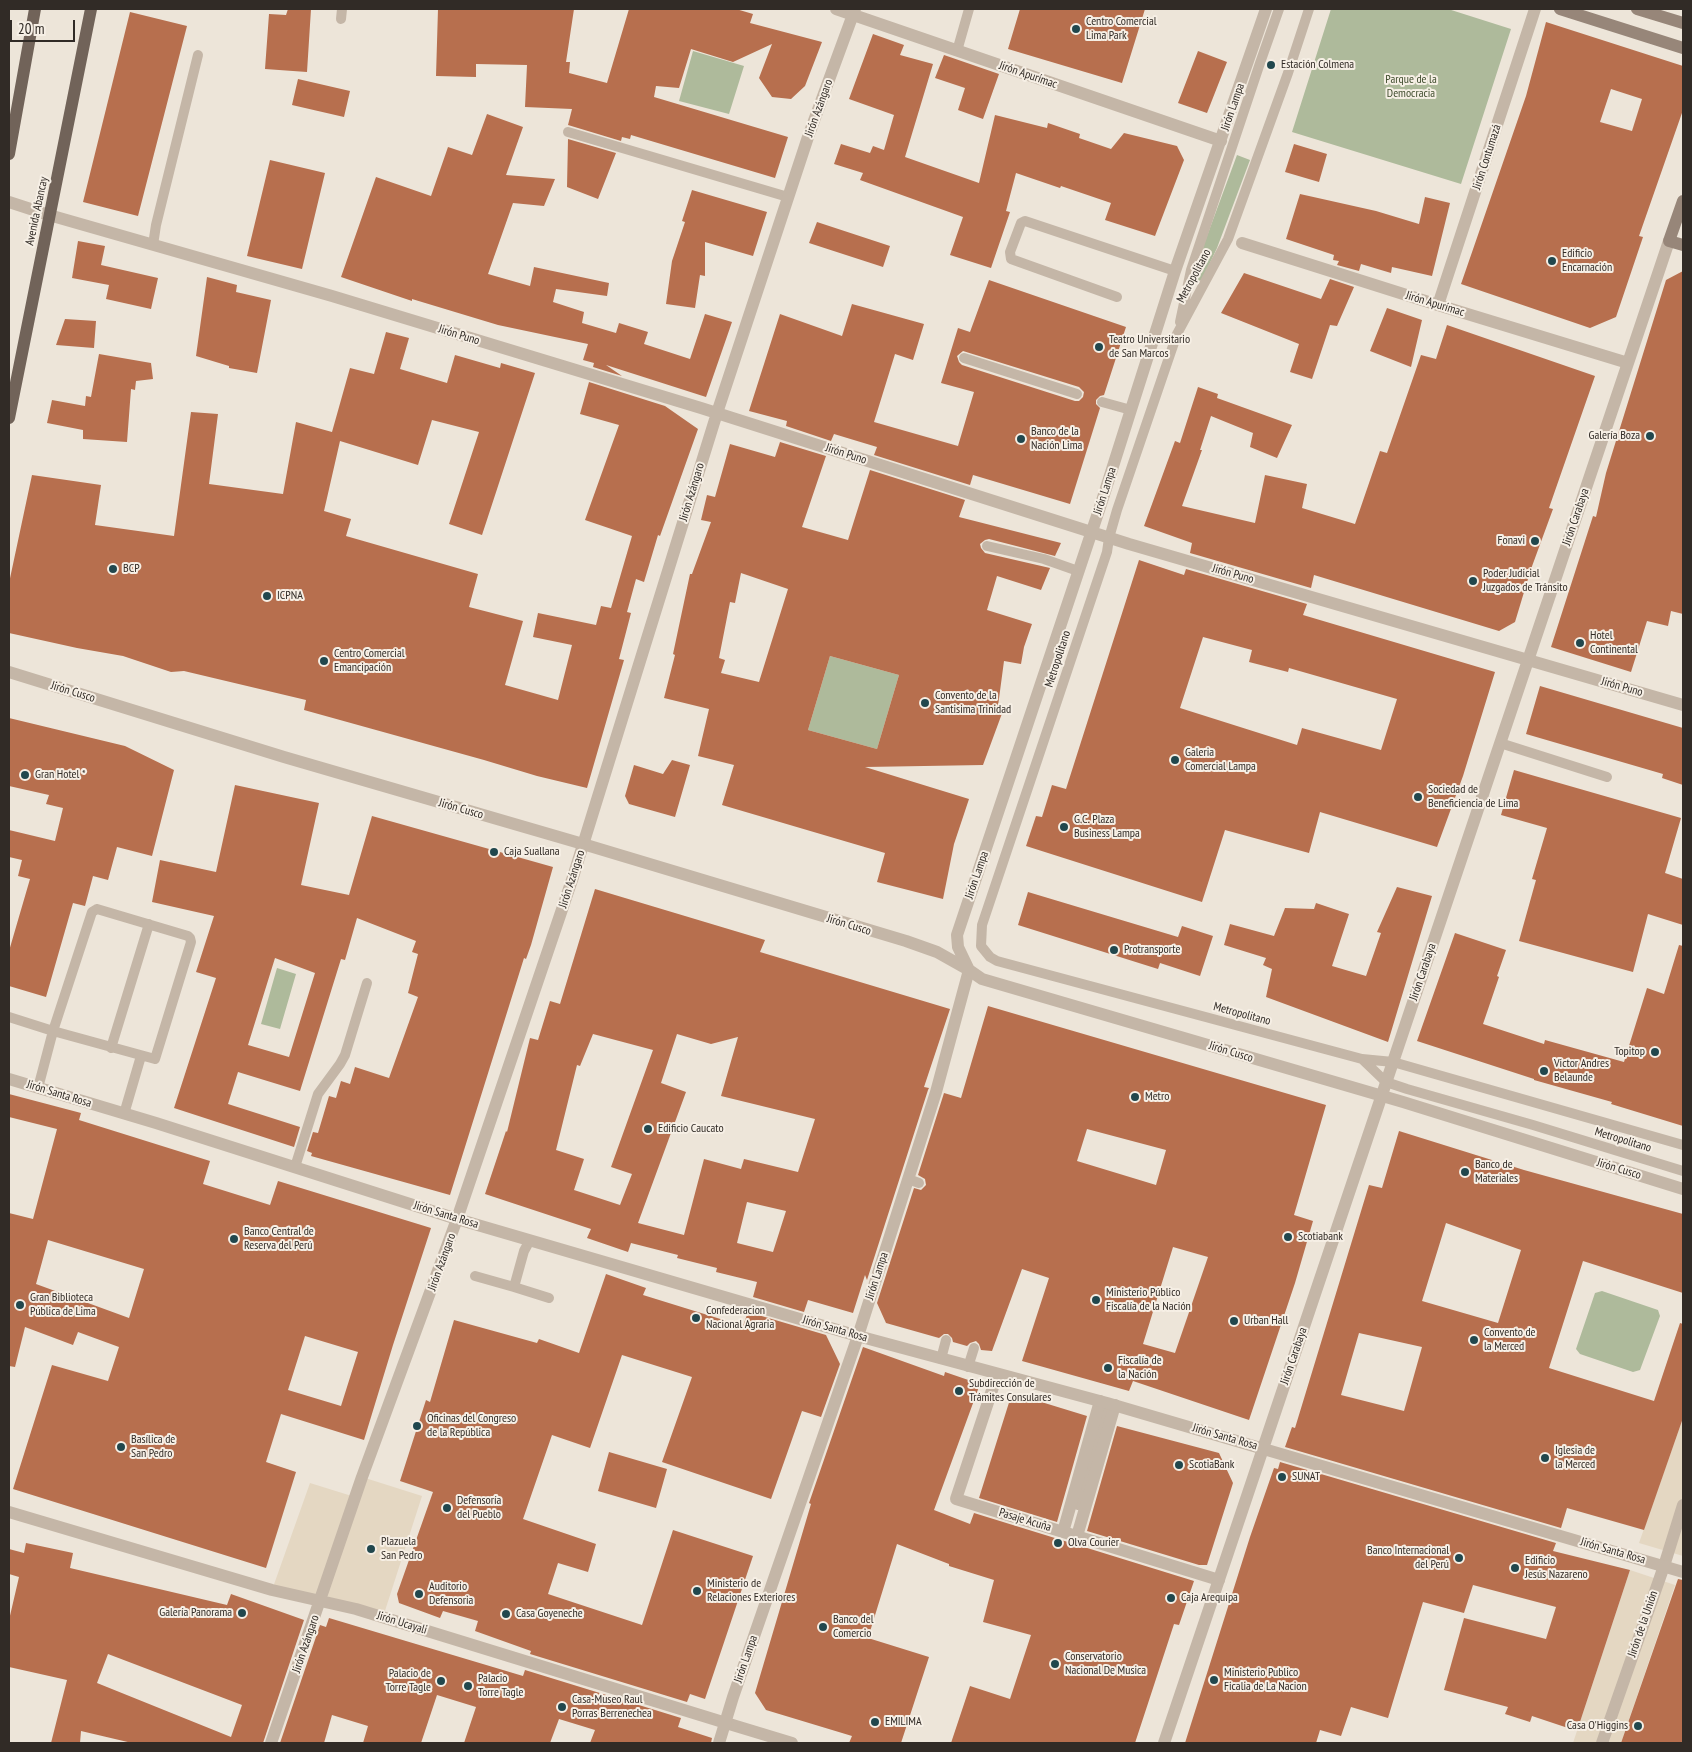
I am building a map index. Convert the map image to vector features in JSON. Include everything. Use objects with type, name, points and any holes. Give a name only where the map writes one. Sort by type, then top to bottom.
[{"type":"main road","points":[[9,154],[35,9]]},
{"type":"main road","name":"Avenida Abancay","points":[[9,418],[91,9]]},
{"type":"main road","points":[[1560,9],[1683,48]]},
{"type":"main road","points":[[1637,9],[1683,23]]},
{"type":"main road","name":"Jirón Carabaya","points":[[1669,240],[1683,201]]},
{"type":"main road","points":[[1669,240],[1683,245]]},
{"type":"street","name":"Jirón Apurímac","points":[[836,9],[853,12],[957,51],[1222,141]]},
{"type":"street","name":"Jirón Lampa","points":[[719,1743],[858,1336],[914,1181],[969,970],[958,947],[957,935],[1176,271],[1266,9]]},
{"type":"street","name":"Jirón Contumazá","points":[[1438,305],[1535,9]]},
{"type":"street","name":"Jirón Azángaro","points":[[271,1743],[362,1477],[457,1220],[583,844],[717,413],[788,197],[853,12]]},
{"type":"street","name":"Jirón Puno","points":[[9,202],[49,216],[332,296],[717,413],[1091,533],[1683,705]]},
{"type":"street","name":"Jirón Carabaya","points":[[1164,1743],[1669,240]]},
{"type":"street","name":"Jirón Apurímac","points":[[1242,244],[1628,363]]},
{"type":"street","name":"Jirón Cusco","points":[[9,672],[284,757],[583,844],[906,942],[937,952],[982,979],[1381,1096],[1683,1189]]},
{"type":"street","name":"Jirón Santa Rosa","points":[[9,1079],[457,1220],[968,1367],[1107,1403],[1683,1572]]},
{"type":"street","name":"Pasaje Acuña","points":[[998,1374],[956,1499],[1219,1580]]},
{"type":"street","points":[[1063,1532],[1107,1403]]},
{"type":"street","points":[[1077,1536],[1107,1403]]},
{"type":"street","name":"Jirón de la Unión","points":[[1602,1743],[1664,1566],[1683,1505]]},
{"type":"street","name":"Jirón Ucayali","points":[[9,1512],[272,1590],[356,1608],[792,1743]]},
{"type":"lane","points":[[957,51],[969,9]]},
{"type":"lane","points":[[1177,334],[1191,270],[1279,9]]},
{"type":"lane","name":"Metropolitano","points":[[1309,9],[1228,239],[1177,334],[1117,510],[1107,552],[982,925],[981,946],[997,961],[1362,1059],[1393,1062],[1683,1145]]},
{"type":"lane","points":[[153,245],[158,215],[198,55]]},
{"type":"lane","points":[[568,132],[788,197]]},
{"type":"lane","points":[[1116,297],[1011,259],[1010,252],[1021,223],[1025,221],[1176,271]]},
{"type":"lane","points":[[964,358],[1077,394]]},
{"type":"lane","points":[[1102,402],[1131,410]]},
{"type":"lane","points":[[987,546],[1044,559],[1078,571]]},
{"type":"lane","points":[[1500,743],[1608,777]]},
{"type":"lane","points":[[9,1017],[54,1031],[111,1048],[155,1059],[191,942],[188,936],[97,909],[94,910],[54,1031],[38,1088]]},
{"type":"lane","points":[[111,1048],[149,924]]},
{"type":"lane","points":[[295,1168],[318,1094],[345,1055],[367,983]]},
{"type":"lane","points":[[124,1114],[141,1056]]},
{"type":"lane","name":"Metropolitano","points":[[1362,1059],[1386,1082],[1683,1172]]},
{"type":"lane","points":[[514,1287],[524,1252],[530,1240]]},
{"type":"lane","points":[[475,1276],[548,1298]]},
{"type":"lane","points":[[941,1359],[946,1340]]},
{"type":"lane","points":[[968,1367],[974,1348]]},
{"type":"lane","points":[[1078,1505],[1107,1403]]},
{"type":"green space","name":"Parque de la Democracia","points":[[1331,9],[1448,9],[1511,29],[1461,184],[1292,132]]},
{"type":"green space","points":[[693,51],[744,66],[729,114],[679,101]]},
{"type":"green space","points":[[1237,155],[1250,160],[1217,248],[1202,280],[1198,281],[1196,277],[1204,244]]},
{"type":"green space","points":[[830,656],[899,675],[877,749],[808,730]]},
{"type":"green space","points":[[277,968],[296,974],[280,1029],[261,1024]]},
{"type":"green space","points":[[1602,1291],[1658,1310],[1660,1316],[1640,1370],[1633,1372],[1580,1354],[1576,1349],[1595,1293]]},
{"type":"shaded area","points":[[1683,1418],[1683,1556],[1639,1543]]},
{"type":"shaded area","points":[[362,1477],[422,1496],[383,1617],[272,1590],[310,1483],[355,1497]]},
{"type":"shaded area","points":[[1630,1570],[1675,1585],[1621,1743],[1573,1743]]},
{"type":"building","points":[[288,9],[311,9],[307,72],[265,69],[269,14],[286,15]]},
{"type":"building","points":[[438,9],[574,9],[566,62],[570,62],[569,73],[607,83],[629,9],[736,9],[753,14],[750,23],[822,42],[805,86],[791,99],[772,97],[759,78],[772,44],[733,62],[691,49],[679,88],[656,86],[654,97],[788,137],[775,178],[631,135],[630,139],[622,137],[621,141],[568,125],[572,109],[525,107],[527,65],[476,64],[476,77],[436,76]]},
{"type":"building","name":"Centro Comercial Lima Park","points":[[1020,9],[1145,9],[1122,83],[1008,49]]},
{"type":"building","points":[[130,12],[187,26],[138,216],[83,202]]},
{"type":"building","points":[[1546,22],[1683,66],[1683,110],[1639,236],[1643,237],[1616,317],[1590,328],[1461,284],[1526,96]],"holes":[[[1611,89],[1642,99],[1632,131],[1600,122]]]},
{"type":"building","points":[[873,34],[904,45],[900,55],[933,64],[905,157],[979,183],[995,115],[1047,128],[1048,123],[1080,134],[1079,138],[1111,149],[1124,133],[1177,146],[1184,160],[1155,236],[1105,220],[1111,203],[1016,173],[1006,211],[1010,212],[991,268],[950,255],[963,217],[860,180],[863,173],[834,164],[841,144],[870,153],[873,146],[884,150],[894,115],[849,99]]},
{"type":"building","points":[[1198,51],[1227,62],[1207,113],[1178,103]]},
{"type":"building","points":[[944,55],[999,74],[983,119],[958,110],[965,88],[935,78]]},
{"type":"building","points":[[298,79],[350,91],[344,117],[292,105]]},
{"type":"building","points":[[487,114],[523,127],[506,175],[555,179],[544,206],[513,203],[488,274],[530,286],[534,267],[609,283],[607,296],[556,289],[553,302],[584,312],[582,323],[616,333],[619,323],[648,332],[644,344],[690,359],[705,314],[732,322],[706,397],[606,365],[622,376],[593,367],[594,363],[583,360],[588,344],[498,325],[412,299],[412,301],[341,277],[376,177],[431,196],[448,147],[472,155]]},
{"type":"building","points":[[568,139],[616,153],[598,199],[567,187]]},
{"type":"building","points":[[1294,144],[1327,154],[1319,182],[1285,172]]},
{"type":"building","points":[[270,160],[325,173],[302,269],[247,256]]},
{"type":"building","points":[[692,190],[767,212],[753,256],[705,242],[705,276],[700,275],[695,308],[666,304],[672,261],[685,222],[682,221]]},
{"type":"building","points":[[1300,194],[1376,211],[1419,224],[1425,197],[1450,203],[1432,276],[1392,267],[1391,273],[1361,264],[1359,271],[1337,265],[1339,261],[1333,260],[1334,255],[1286,239]]},
{"type":"building","points":[[817,222],[890,246],[883,267],[809,243]]},
{"type":"building","points":[[78,241],[105,246],[101,265],[158,278],[151,309],[106,299],[109,285],[72,278]]},
{"type":"building","points":[[1683,271],[1683,614],[1671,611],[1668,626],[1647,621],[1631,672],[1551,647],[1593,516],[1596,517],[1606,473],[1666,280]]},
{"type":"building","points":[[1244,273],[1321,299],[1330,279],[1354,287],[1337,326],[1330,325],[1312,379],[1290,372],[1299,344],[1221,313]]},
{"type":"building","points":[[207,277],[237,285],[236,292],[271,300],[257,373],[229,368],[229,366],[196,356]]},
{"type":"building","points":[[989,280],[1126,327],[1104,395],[1096,400],[1096,404],[1100,408],[1070,504],[973,475],[970,485],[874,455],[877,447],[834,434],[831,441],[786,426],[787,421],[749,411],[780,314],[842,336],[852,304],[924,324],[913,360],[895,354],[874,422],[958,446],[974,392],[941,383],[958,328],[970,332]],"holes":[[[963,351],[1079,387],[1084,392],[1083,397],[1079,401],[1075,401],[962,365],[957,356]]]},
{"type":"building","points":[[1387,308],[1422,320],[1411,367],[1370,351]]},
{"type":"building","points":[[65,319],[96,321],[94,348],[56,345]]},
{"type":"building","points":[[1447,325],[1595,376],[1549,508],[1553,509],[1531,569],[1515,622],[1499,631],[1314,575],[1311,588],[1190,553],[1192,543],[1144,526],[1175,441],[1180,443],[1198,387],[1218,394],[1217,398],[1292,425],[1277,458],[1250,447],[1253,433],[1211,416],[1200,450],[1202,450],[1182,506],[1255,523],[1265,475],[1307,484],[1302,508],[1355,524],[1380,451],[1387,453],[1421,355],[1436,359]]},
{"type":"building","points":[[386,332],[409,338],[400,369],[447,383],[455,355],[500,368],[501,363],[535,373],[482,535],[449,524],[479,432],[432,420],[418,465],[340,441],[324,511],[351,519],[346,536],[478,574],[469,607],[523,621],[505,685],[558,700],[572,645],[533,637],[538,613],[596,625],[601,606],[611,608],[632,536],[585,520],[619,425],[580,414],[589,382],[665,406],[698,429],[660,536],[658,535],[644,582],[636,579],[627,612],[631,613],[619,659],[624,660],[587,788],[537,776],[304,710],[306,700],[184,671],[171,672],[123,656],[9,633],[9,583],[32,475],[101,485],[95,525],[174,536],[191,412],[218,414],[209,484],[283,494],[296,422],[332,432],[350,368],[374,374]]},
{"type":"building","points":[[99,354],[151,363],[153,379],[136,381],[135,390],[131,389],[127,442],[83,439],[83,430],[47,423],[52,400],[85,406],[86,396],[91,397]]},
{"type":"building","points":[[780,442],[826,456],[802,527],[848,540],[870,470],[965,500],[959,517],[1061,543],[1055,556],[989,539],[980,544],[985,553],[1050,568],[1041,590],[997,576],[987,610],[1032,624],[1024,647],[1021,664],[1004,661],[998,706],[1004,708],[983,765],[865,767],[969,799],[954,844],[943,899],[877,882],[885,853],[722,805],[734,765],[698,756],[709,709],[664,698],[675,655],[673,654],[690,574],[692,574],[711,522],[701,520],[707,495],[715,497],[730,444],[775,457]],"holes":[[[741,573],[788,589],[759,682],[721,673],[725,660],[719,658],[730,602],[735,603]],[[830,656],[899,675],[877,749],[808,730]]]},
{"type":"building","points":[[1139,560],[1184,575],[1186,569],[1307,604],[1303,615],[1495,672],[1463,776],[1437,847],[1320,812],[1309,853],[1225,830],[1202,902],[1026,846],[1036,816],[1042,817],[1052,785],[1066,789]],"holes":[[[1203,637],[1252,650],[1249,662],[1288,672],[1289,668],[1397,699],[1381,750],[1302,728],[1297,745],[1180,708]]]},
{"type":"building","points":[[1540,686],[1683,728],[1683,785],[1662,778],[1663,774],[1526,734]]},
{"type":"building","points":[[9,718],[125,746],[174,770],[152,856],[117,847],[108,880],[93,876],[85,906],[73,903],[46,997],[9,986],[9,951],[30,879],[18,876],[22,860],[9,857],[9,830],[55,841],[63,808],[46,804],[49,795],[9,786]]},
{"type":"building","points":[[672,760],[690,765],[675,817],[629,804],[625,796],[634,765],[663,774]]},
{"type":"building","points":[[1514,770],[1681,818],[1665,873],[1683,879],[1683,925],[1648,914],[1633,972],[1519,941],[1536,880],[1532,879],[1547,828],[1501,815]]},
{"type":"building","points":[[235,785],[319,803],[301,885],[349,895],[372,816],[553,867],[531,945],[526,959],[524,958],[450,1195],[311,1156],[312,1153],[307,1151],[313,1132],[318,1133],[329,1096],[336,1098],[341,1081],[350,1084],[355,1067],[389,1078],[418,997],[408,993],[418,954],[412,952],[416,941],[357,918],[345,960],[341,959],[300,1091],[238,1072],[228,1104],[300,1127],[294,1147],[174,1108],[216,978],[196,972],[214,916],[152,902],[160,860],[216,872]],"holes":[[[275,958],[315,973],[289,1057],[248,1045]]]},
{"type":"building","points":[[1397,887],[1432,896],[1388,1042],[1266,997],[1272,969],[1263,965],[1266,958],[1224,945],[1230,924],[1274,936],[1285,908],[1314,909],[1316,903],[1349,914],[1332,966],[1366,976],[1381,933],[1377,932]]},
{"type":"building","points":[[595,889],[765,940],[760,952],[950,1009],[924,1087],[929,1088],[867,1280],[865,1275],[853,1313],[808,1300],[804,1312],[753,1297],[757,1282],[716,1272],[717,1268],[677,1258],[678,1255],[631,1243],[628,1252],[587,1238],[591,1229],[485,1194],[507,1132],[530,1038],[538,1040],[550,1001],[560,1004]],"holes":[[[593,1034],[653,1050],[611,1167],[632,1174],[620,1205],[574,1190],[584,1159],[556,1150],[577,1065],[580,1066]],[[677,1034],[711,1044],[738,1037],[721,1096],[815,1119],[798,1172],[744,1159],[741,1169],[704,1159],[684,1235],[638,1223],[686,1092],[661,1083]],[[747,1202],[786,1211],[773,1252],[737,1243]]]},
{"type":"building","points":[[1028,892],[1178,937],[1182,926],[1213,936],[1200,976],[1160,963],[1158,969],[1018,925]]},
{"type":"building","points":[[1455,933],[1506,950],[1483,1024],[1544,1044],[1545,1040],[1624,1062],[1647,988],[1664,994],[1679,945],[1683,946],[1683,1126],[1611,1104],[1612,1102],[1534,1080],[1417,1041]]},
{"type":"building","points":[[988,1006],[1326,1105],[1294,1215],[1313,1221],[1295,1283],[1249,1420],[1133,1381],[1129,1391],[1022,1361],[1049,1278],[1022,1269],[992,1351],[981,1350],[976,1341],[967,1346],[953,1342],[948,1334],[944,1334],[939,1338],[886,1323],[877,1303],[914,1188],[921,1190],[926,1185],[925,1179],[918,1175],[944,1093],[961,1098]],"holes":[[[1087,1129],[1166,1150],[1156,1185],[1077,1161]],[[1173,1247],[1208,1257],[1175,1353],[1143,1344]]]},
{"type":"building","points":[[9,1094],[81,1113],[79,1120],[210,1161],[203,1184],[270,1205],[278,1181],[431,1228],[364,1440],[281,1414],[266,1462],[296,1472],[266,1568],[13,1489],[52,1365],[108,1381],[119,1347],[78,1332],[73,1345],[25,1327],[15,1367],[9,1366],[9,1213],[33,1219],[57,1129],[9,1117]],"holes":[[[48,1240],[144,1269],[129,1318],[36,1284]],[[305,1336],[358,1352],[341,1406],[288,1390]]]},
{"type":"building","points":[[1399,1131],[1524,1170],[1683,1214],[1683,1293],[1583,1261],[1549,1368],[1654,1401],[1680,1323],[1683,1324],[1683,1418],[1644,1530],[1567,1508],[1561,1528],[1285,1447],[1292,1427],[1295,1428],[1369,1185],[1382,1188]],"holes":[[[1446,1223],[1521,1250],[1498,1323],[1422,1301]],[[1359,1333],[1422,1347],[1404,1411],[1341,1395]]]},
{"type":"building","points":[[606,1274],[646,1288],[643,1295],[743,1326],[748,1312],[826,1335],[840,1364],[821,1417],[802,1411],[771,1499],[662,1462],[692,1377],[622,1355],[590,1448],[552,1435],[523,1519],[596,1544],[588,1572],[558,1563],[548,1594],[642,1625],[673,1530],[753,1556],[705,1699],[690,1694],[687,1702],[530,1654],[531,1651],[475,1631],[478,1621],[443,1611],[440,1618],[399,1603],[397,1594],[433,1492],[400,1481],[426,1400],[430,1402],[454,1320],[537,1343],[539,1339],[579,1353]]},
{"type":"building","points":[[863,1347],[944,1376],[945,1372],[980,1384],[934,1510],[970,1524],[974,1513],[1194,1581],[1179,1625],[1174,1624],[1135,1743],[951,1743],[970,1686],[1010,1699],[1031,1635],[983,1622],[994,1580],[949,1566],[949,1564],[897,1544],[868,1638],[929,1657],[901,1743],[849,1743],[852,1736],[766,1710],[755,1693],[811,1504],[809,1503]]},
{"type":"building","points":[[1012,1393],[1087,1416],[1057,1522],[979,1498]]},
{"type":"building","points":[[1117,1426],[1219,1453],[1233,1483],[1207,1565],[1199,1565],[1087,1531]]},
{"type":"building","points":[[609,1452],[667,1469],[656,1508],[598,1491]]},
{"type":"building","points":[[1280,1462],[1556,1543],[1553,1551],[1630,1570],[1577,1731],[1532,1716],[1530,1722],[1505,1714],[1508,1707],[1444,1690],[1464,1618],[1546,1639],[1556,1607],[1473,1585],[1464,1613],[1423,1602],[1388,1718],[1351,1707],[1341,1736],[1320,1730],[1316,1743],[1185,1743],[1250,1537],[1274,1468],[1278,1469]]},
{"type":"building","points":[[26,1543],[73,1553],[70,1568],[227,1605],[231,1594],[304,1620],[263,1743],[132,1743],[81,1731],[80,1743],[51,1743],[67,1680],[9,1667],[9,1620],[19,1577],[9,1574],[9,1549],[24,1553]],"holes":[[[108,1654],[242,1705],[231,1737],[97,1683]]]},
{"type":"building","points":[[1678,1579],[1683,1580],[1683,1743],[1621,1743]]},
{"type":"building","name":"Palacio de Torre Tagle","points":[[329,1618],[523,1676],[525,1670],[681,1718],[678,1727],[712,1738],[711,1743],[590,1743],[595,1730],[559,1719],[550,1743],[464,1743],[476,1707],[437,1695],[421,1743],[363,1743],[368,1726],[332,1715],[324,1743],[280,1743],[320,1625],[326,1627]]},
{"type":"place","name":"Centro Comercial Lima Park","points":[[1076,29]]},
{"type":"place","name":"Estación Colmena","points":[[1271,65]]},
{"type":"place","name":"Edificio Encarnación","points":[[1552,261]]},
{"type":"place","name":"Teatro Universitario de San Marcos","points":[[1099,347]]},
{"type":"place","name":"Galería Boza","points":[[1650,436]]},
{"type":"place","name":"Banco de la Nación Lima","points":[[1021,439]]},
{"type":"place","name":"Fonavi","points":[[1535,541]]},
{"type":"place","name":"BCP","points":[[113,569]]},
{"type":"place","name":"Poder Judicial Juzgados de Tránsito","points":[[1473,581]]},
{"type":"place","name":"ICPNA","points":[[267,596]]},
{"type":"place","name":"Hotel Continental","points":[[1580,643]]},
{"type":"place","name":"Centro Comercial Emancipación","points":[[324,661]]},
{"type":"place","name":"Convento de la Santisima Trinidad","points":[[925,703]]},
{"type":"place","name":"Galeria Comercial Lampa","points":[[1175,760]]},
{"type":"place","name":"Gran Hotel *","points":[[25,775]]},
{"type":"place","name":"Sociedad de Beneficiencia de Lima","points":[[1418,797]]},
{"type":"place","name":"G.C. Plaza Business Lampa","points":[[1064,827]]},
{"type":"place","name":"Caja Suallana","points":[[494,852]]},
{"type":"place","name":"Protransporte","points":[[1114,950]]},
{"type":"place","name":"Topitop","points":[[1655,1052]]},
{"type":"place","name":"Victor Andres Belaunde","points":[[1544,1071]]},
{"type":"place","name":"Metro","points":[[1135,1097]]},
{"type":"place","name":"Edificio Caucato","points":[[648,1129]]},
{"type":"place","name":"Banco de Materiales","points":[[1465,1172]]},
{"type":"place","name":"Scotiabank","points":[[1288,1237]]},
{"type":"place","name":"Banco Central de Reserva del Perú","points":[[234,1239]]},
{"type":"place","name":"Ministerio Público Fiscalía de la Nación","points":[[1096,1300]]},
{"type":"place","name":"Gran Biblioteca Pública de Lima","points":[[20,1305]]},
{"type":"place","name":"Confederacion Nacional Agraria","points":[[696,1318]]},
{"type":"place","name":"Urban Hall","points":[[1234,1321]]},
{"type":"place","name":"Convento de la Merced","points":[[1474,1340]]},
{"type":"place","name":"Fiscalía de la Nación","points":[[1108,1368]]},
{"type":"place","name":"Subdirección de Trámites Consulares","points":[[959,1391]]},
{"type":"place","name":"Oficinas del Congreso de la República","points":[[417,1426]]},
{"type":"place","name":"Basílica de San Pedro","points":[[121,1447]]},
{"type":"place","name":"Iglesia de la Merced","points":[[1545,1458]]},
{"type":"place","name":"ScotiaBank","points":[[1179,1465]]},
{"type":"place","name":"SUNAT","points":[[1282,1477]]},
{"type":"place","name":"Defensoría del Pueblo","points":[[447,1508]]},
{"type":"place","name":"Olva Courier","points":[[1058,1543]]},
{"type":"place","name":"Plazuela San Pedro","points":[[371,1549]]},
{"type":"place","name":"Banco Internacional del Perú","points":[[1459,1558]]},
{"type":"place","name":"Edificio Jesús Nazareno","points":[[1515,1568]]},
{"type":"place","name":"Ministerio de Relaciones Exteriores","points":[[697,1591]]},
{"type":"place","name":"Auditorio Defensoria","points":[[419,1594]]},
{"type":"place","name":"Caja Arequipa","points":[[1171,1598]]},
{"type":"place","name":"Galería Panorama","points":[[242,1613]]},
{"type":"place","name":"Casa Goyeneche","points":[[506,1614]]},
{"type":"place","name":"Banco del Comercio","points":[[823,1627]]},
{"type":"place","name":"Conservatorio Nacional De Musica","points":[[1055,1664]]},
{"type":"place","name":"Ministerio Publico Ficalia de La Nacion","points":[[1214,1680]]},
{"type":"place","name":"Palacio de Torre Tagle","points":[[441,1681]]},
{"type":"place","name":"Palacio Torre Tagle","points":[[468,1686]]},
{"type":"place","name":"Casa-Museo Raul Porras Berrenechea","points":[[562,1707]]},
{"type":"place","name":"EMILIMA","points":[[875,1722]]},
{"type":"place","name":"Casa O'Higgins","points":[[1638,1726]]}]
